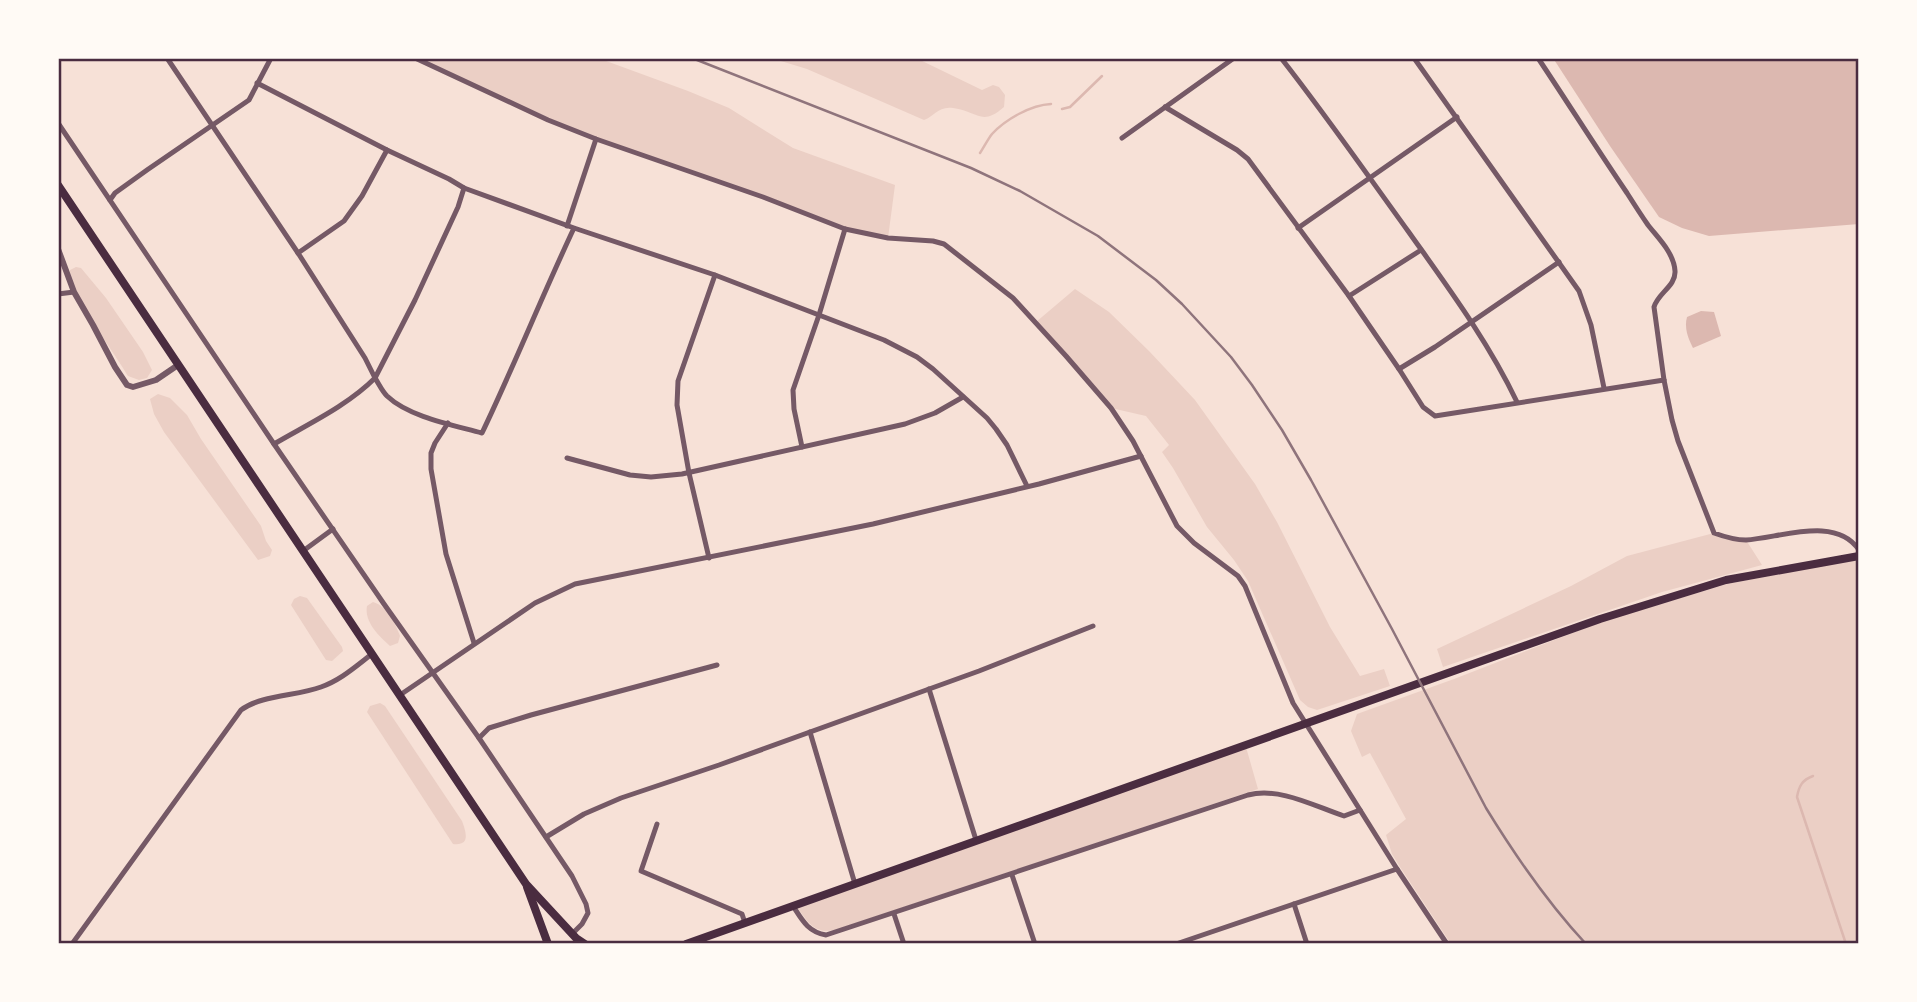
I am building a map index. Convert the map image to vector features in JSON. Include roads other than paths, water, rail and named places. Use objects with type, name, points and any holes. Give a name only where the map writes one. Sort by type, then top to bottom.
[{"type":"main road","points":[[58,185],[526,884],[572,934],[585,944]]},
{"type":"main road","points":[[686,944],[1600,619],[1726,580],[1859,556]]},
{"type":"main road","points":[[526,884],[548,944]]},
{"type":"street","points":[[167,58],[298,253],[384,394],[421,415],[482,433],[511,372],[571,227],[596,139]]},
{"type":"street","points":[[110,200],[115,193],[249,100],[271,58]]},
{"type":"street","points":[[415,58],[492,95],[596,139],[763,197],[845,229],[888,238],[944,244],[1013,298],[1111,408],[1133,441],[1177,526],[1194,543],[1231,570],[1245,586],[1293,703],[1447,944]]},
{"type":"street","points":[[1122,138],[1234,58]]},
{"type":"street","points":[[1281,58],[1370,178],[1471,322],[1517,402]]},
{"type":"street","points":[[1414,58],[1579,291],[1586,308],[1604,388]]},
{"type":"street","points":[[1538,58],[1673,262],[1674,280],[1657,298],[1654,307],[1664,380],[1678,442],[1714,533],[1746,540],[1831,531],[1843,535],[1859,550]]},
{"type":"street","points":[[257,83],[464,188],[715,275],[884,340],[916,357],[964,397],[996,429],[1027,486]]},
{"type":"street","points":[[1165,107],[1248,159],[1349,296],[1423,407],[1435,416],[1664,380]]},
{"type":"street","points":[[1298,228],[1457,117]]},
{"type":"street","points":[[58,123],[274,444],[572,876],[586,904],[587,913],[582,924],[572,934]]},
{"type":"street","points":[[298,253],[349,216],[387,149]]},
{"type":"street","points":[[274,444],[348,400],[375,378],[458,207],[464,188]]},
{"type":"street","points":[[802,447],[794,410],[793,390],[820,315],[845,229]]},
{"type":"street","points":[[58,249],[74,292],[127,385],[133,387],[163,377],[178,365]]},
{"type":"street","points":[[1349,296],[1421,250]]},
{"type":"street","points":[[1399,369],[1434,348],[1559,261]]},
{"type":"street","points":[[709,558],[689,473],[677,405],[678,381],[715,275]]},
{"type":"street","points":[[58,295],[74,292]]},
{"type":"street","points":[[567,458],[629,475],[651,477],[689,473],[905,424],[935,413],[964,397]]},
{"type":"street","points":[[448,423],[431,453],[431,470],[446,554],[474,643]]},
{"type":"street","points":[[400,695],[535,603],[575,584],[873,524],[1141,457]]},
{"type":"street","points":[[303,551],[333,529]]},
{"type":"street","points":[[546,837],[584,814],[621,798],[929,689],[1093,626]]},
{"type":"street","points":[[72,944],[241,710],[257,702],[320,687],[344,676],[372,654]]},
{"type":"street","points":[[479,738],[489,728],[531,715],[717,665]]},
{"type":"street","points":[[929,689],[976,840]]},
{"type":"street","points":[[810,732],[855,884]]},
{"type":"street","points":[[793,906],[807,926],[826,935],[1258,792],[1285,796],[1344,816],[1360,810]]},
{"type":"street","points":[[656,824],[641,871],[742,914],[745,923]]},
{"type":"street","points":[[1176,944],[1397,869]]},
{"type":"street","points":[[1012,875],[1035,944]]},
{"type":"street","points":[[1294,904],[1307,944]]},
{"type":"street","points":[[894,914],[904,944]]},
{"type":"waterway","points":[[1062,109],[1070,107],[1102,76]]},
{"type":"waterway","points":[[980,153],[992,134],[1004,123],[1027,110],[1051,104]]},
{"type":"waterway","points":[[1813,776],[1802,784],[1797,797],[1846,944]]},
{"type":"railway","points":[[692,58],[971,168],[1020,191],[1098,236],[1156,280],[1182,304],[1231,357],[1282,430],[1392,629],[1486,808],[1533,879],[1586,944]]}]
